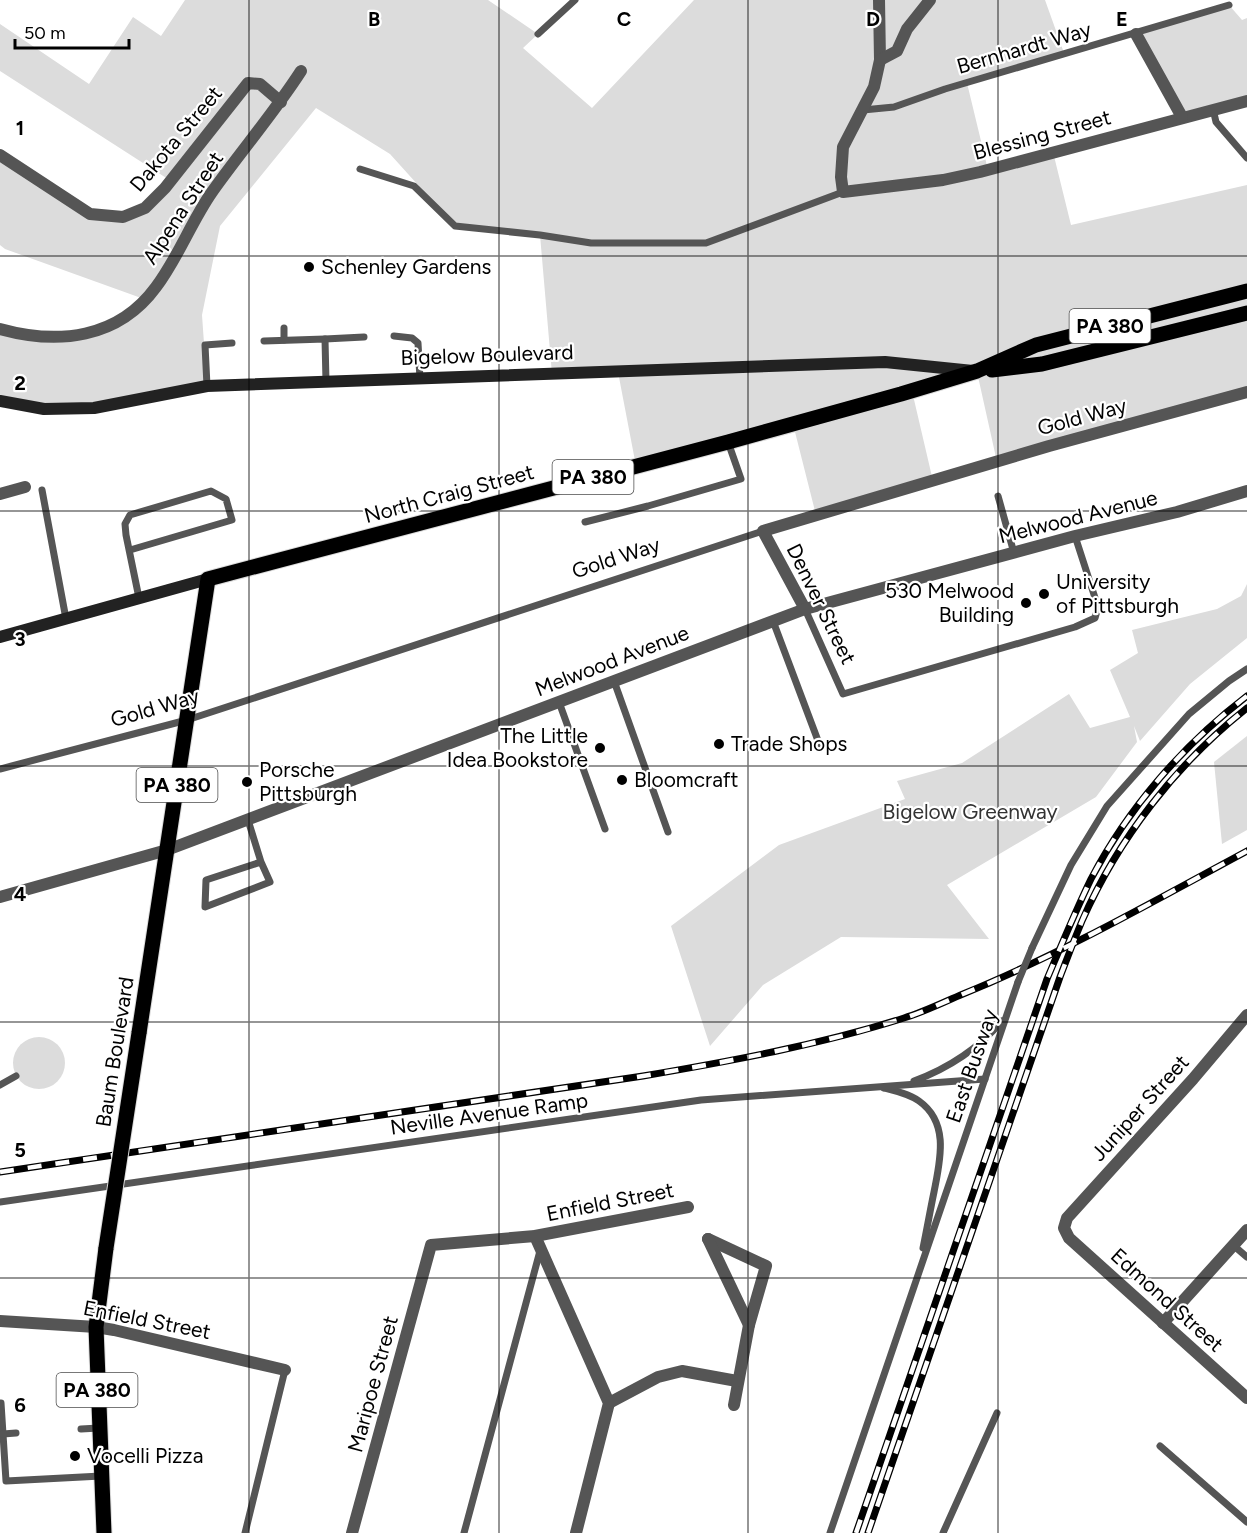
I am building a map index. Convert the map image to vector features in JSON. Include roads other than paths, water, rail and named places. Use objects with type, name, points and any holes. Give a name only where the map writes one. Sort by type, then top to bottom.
[{"type":"main road","name":"PA 380","points":[[977,371],[1036,345],[1247,291]]},
{"type":"main road","name":"Bigelow Boulevard","points":[[0,402],[44,409],[94,408],[207,386],[897,362],[977,371],[1042,364],[1247,313]]},
{"type":"main road","name":"North Craig Street","points":[[0,637],[208,579],[728,442],[977,371]]},
{"type":"main road","name":"Baum Boulevard","points":[[104,1533],[96,1327],[106,1248],[208,579]]},
{"type":"street","points":[[843,192],[841,177],[843,147],[874,87],[880,60],[879,0]]},
{"type":"street","points":[[880,60],[897,51],[907,29],[930,0]]},
{"type":"street","points":[[1136,34],[1182,117]]},
{"type":"street","name":"Alpena Street","points":[[0,329],[51,339],[74,337],[101,329],[131,313],[156,287],[211,194],[281,102],[301,71]]},
{"type":"street","name":"Dakota Street","points":[[0,155],[90,214],[123,217],[145,208],[165,188],[248,83],[260,84],[281,102]]},
{"type":"street","name":"Blessing Street","points":[[843,192],[943,180],[980,172],[1247,100]]},
{"type":"street","name":"Gold Way","points":[[763,531],[1049,446],[1247,392]]},
{"type":"street","points":[[0,494],[25,487]]},
{"type":"street","name":"Melwood Avenue","points":[[0,897],[167,850],[805,609],[1075,536],[1177,512],[1247,491]]},
{"type":"street","name":"Denver Street","points":[[763,531],[805,609]]},
{"type":"street","name":"Juniper Street","points":[[1064,1228],[1067,1218],[1193,1079],[1247,1015]]},
{"type":"street","name":"Enfield Street","points":[[431,1245],[535,1236],[688,1207]]},
{"type":"street","name":"Edmond Street","points":[[1064,1228],[1069,1238],[1247,1398]]},
{"type":"street","points":[[1163,1323],[1247,1230]]},
{"type":"street","points":[[535,1236],[609,1403],[576,1533]]},
{"type":"street","points":[[734,1405],[749,1325],[766,1266],[708,1239],[749,1325]]},
{"type":"street","name":"Maripoe Street","points":[[352,1533],[431,1245]]},
{"type":"street","name":"Enfield Street","points":[[0,1321],[96,1327],[285,1370]]},
{"type":"street","points":[[609,1403],[658,1377],[682,1371],[737,1381]]},
{"type":"lane","points":[[538,34],[575,0]]},
{"type":"lane","name":"Bernhardt Way","points":[[863,110],[894,107],[945,89],[1229,5]]},
{"type":"lane","points":[[1213,109],[1216,122],[1247,158]]},
{"type":"lane","points":[[360,169],[414,186],[455,226],[540,234],[591,243],[706,243],[843,192]]},
{"type":"lane","points":[[284,328],[284,340]]},
{"type":"lane","points":[[394,336],[412,338],[418,343],[420,379]]},
{"type":"lane","points":[[264,341],[364,337]]},
{"type":"lane","points":[[325,339],[326,382]]},
{"type":"lane","points":[[207,386],[205,345],[232,343]]},
{"type":"lane","points":[[585,522],[741,480],[728,442]]},
{"type":"lane","points":[[42,490],[66,619]]},
{"type":"lane","points":[[130,550],[232,520],[226,499],[211,491],[130,515],[125,524],[139,598]]},
{"type":"lane","points":[[998,496],[1014,553]]},
{"type":"lane","name":"Gold Way","points":[[0,769],[187,720],[763,531]]},
{"type":"lane","name":"Denver Street","points":[[805,609],[843,694],[1075,627],[1095,618],[1098,607],[1075,536]]},
{"type":"lane","points":[[773,621],[820,746]]},
{"type":"lane","name":"East Busway","points":[[830,1533],[1018,982],[1071,865],[1107,806],[1189,714],[1247,669]]},
{"type":"lane","points":[[614,681],[668,832]]},
{"type":"lane","points":[[559,702],[605,829]]},
{"type":"lane","points":[[248,820],[270,882],[204,907],[206,880],[261,861]]},
{"type":"lane","name":"Neville Avenue Ramp","points":[[905,1084],[944,1069],[963,1057],[981,1043],[1006,1016]]},
{"type":"lane","points":[[0,1085],[16,1076]]},
{"type":"lane","name":"Neville Avenue Ramp","points":[[0,1202],[701,1100],[985,1079]]},
{"type":"lane","name":"Neville Avenue Ramp","points":[[879,1086],[909,1095],[921,1102],[933,1115],[939,1128],[940,1161],[918,1275]]},
{"type":"lane","points":[[1233,1245],[1247,1257]]},
{"type":"lane","points":[[464,1533],[541,1249]]},
{"type":"lane","points":[[245,1533],[285,1370]]},
{"type":"lane","points":[[1,1403],[6,1481],[101,1476]]},
{"type":"lane","points":[[943,1533],[997,1413]]},
{"type":"lane","points":[[81,1429],[99,1428]]},
{"type":"lane","points":[[3,1434],[16,1433]]},
{"type":"lane","points":[[1160,1446],[1247,1522]]},
{"type":"railway","points":[[856,1533],[1047,979],[1085,891],[1122,827],[1159,779],[1201,735],[1247,696]]},
{"type":"railway","points":[[868,1533],[1060,977],[1082,921],[1113,861],[1151,805],[1196,753],[1247,708]]},
{"type":"railway","points":[[0,1172],[643,1076],[742,1058],[872,1028],[934,1007],[1036,962],[1247,851]]},
{"type":"place","name":"Schenley Gardens","points":[[309,267]]},
{"type":"place","name":"University of Pittsburgh","points":[[1044,594]]},
{"type":"place","name":"530 Melwood Building","points":[[1026,603]]},
{"type":"place","name":"Trade Shops","points":[[719,744]]},
{"type":"place","name":"The Little Idea Bookstore","points":[[600,748]]},
{"type":"place","name":"Bloomcraft","points":[[622,780]]},
{"type":"place","name":"Porsche Pittsburgh","points":[[247,782]]},
{"type":"place","name":"Vocelli Pizza","points":[[75,1456]]},
{"type":"park label","name":"Bigelow Greenway","points":[[970,812]]}]
